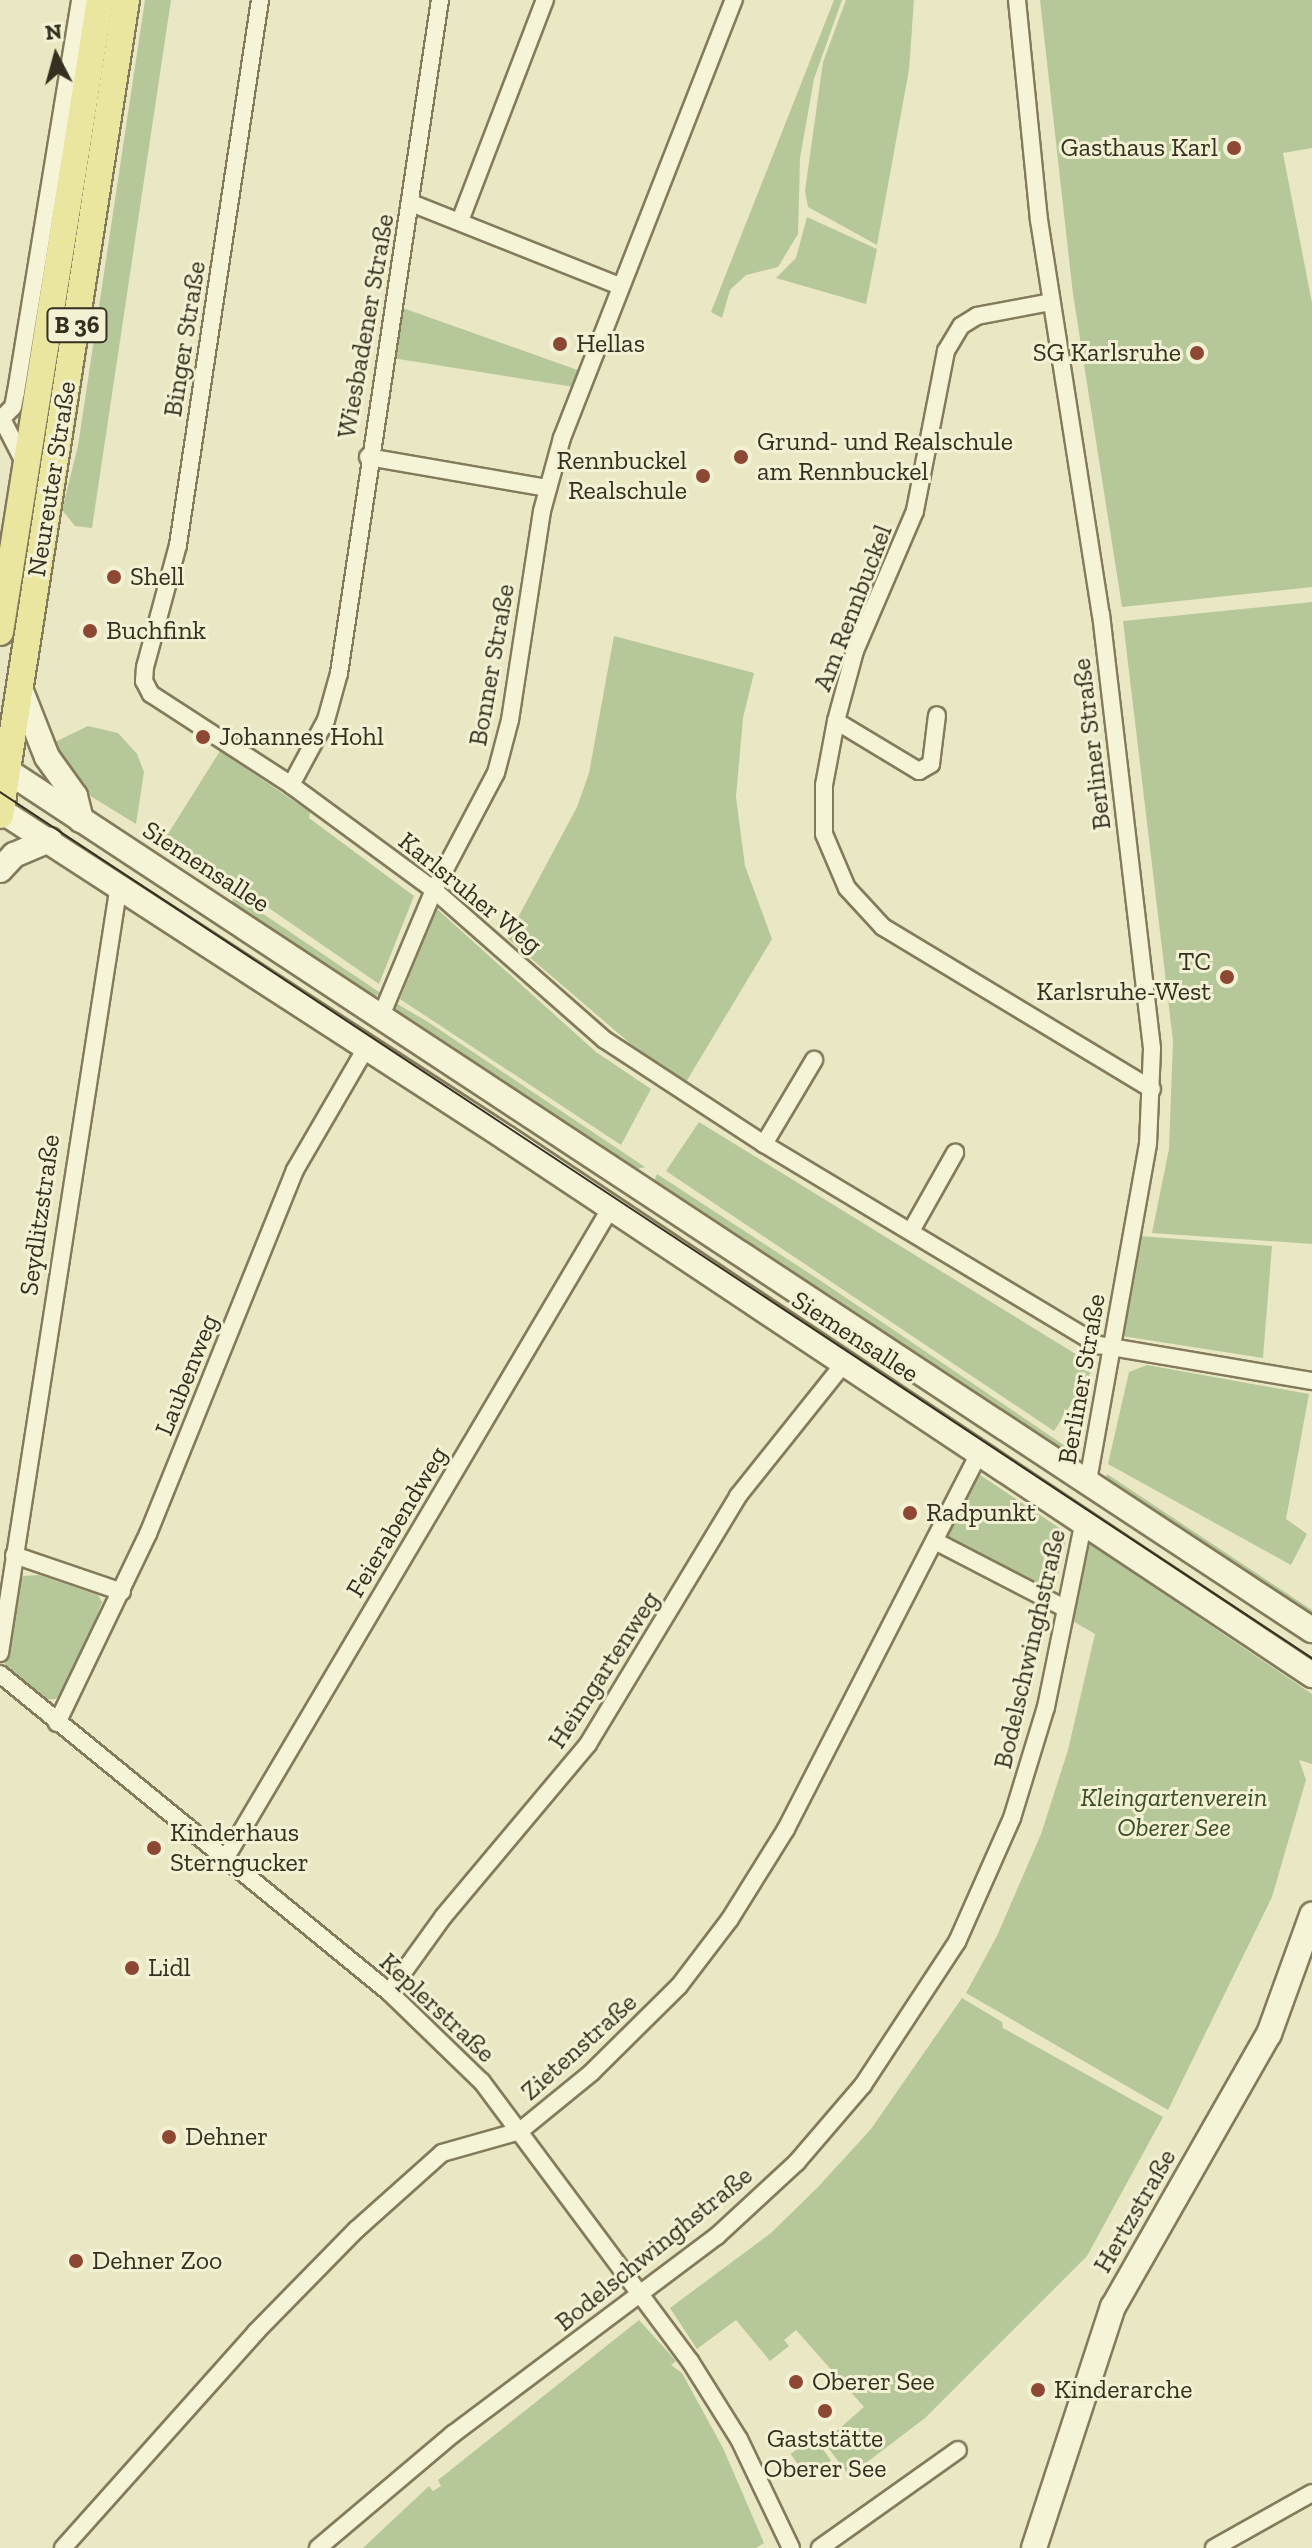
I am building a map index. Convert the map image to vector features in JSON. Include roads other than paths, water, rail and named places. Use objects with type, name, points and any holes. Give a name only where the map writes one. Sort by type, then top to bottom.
[{"type":"main road","name":"Neureuter Straße","points":[[0,632],[100,0]]},
{"type":"main road","name":"Neureuter Straße","points":[[0,812],[3,768],[19,685],[126,0]]},
{"type":"main road","points":[[19,685],[47,757],[75,796],[81,820]]},
{"type":"main road","name":"Siemensallee","points":[[3,768],[1312,1630]]},
{"type":"main road","name":"Siemensallee","points":[[0,812],[119,884],[1084,1520],[1312,1675]]},
{"type":"main road","points":[[0,870],[14,855],[50,840]]},
{"type":"main road","points":[[366,1048],[381,1016]]},
{"type":"main road","name":"Hertzstraße","points":[[1034,2548],[1113,2307],[1269,2034],[1312,1915]]},
{"type":"street","name":"Neureuter Straße","points":[[26,466],[1,420],[16,392],[80,0]]},
{"type":"street","name":"Binger Straße","points":[[144,681],[178,545],[260,0]]},
{"type":"street","name":"Wiesbadener Straße","points":[[291,785],[320,734],[335,691],[368,457],[411,203],[440,0]]},
{"type":"street","points":[[545,0],[460,221],[620,286]]},
{"type":"street","name":"Bonner Straße","points":[[381,1016],[434,890],[477,813],[503,748],[547,488],[620,286],[734,0]]},
{"type":"street","name":"Berliner Straße","points":[[1017,0],[1051,302],[1101,614],[1150,1028],[1152,1089],[1148,1144],[1088,1482]]},
{"type":"street","name":"Wiesbadener Straße","points":[[411,203],[460,221]]},
{"type":"street","name":"Am Rennbuckel","points":[[1051,302],[984,313],[961,326],[950,341],[915,511],[855,651],[836,721],[824,785],[824,834],[835,867],[863,909],[893,934],[1152,1089]]},
{"type":"street","name":"Wiesbadener Straße","points":[[368,457],[547,488]]},
{"type":"street","name":"Karlsruher Weg","points":[[144,681],[151,694],[291,785],[434,890],[605,1040],[764,1144],[1099,1345],[1312,1381]]},
{"type":"street","name":"Am Rennbuckel","points":[[836,721],[919,771],[931,764],[937,715]]},
{"type":"street","name":"Seydlitzstraße","points":[[0,1653],[119,884]]},
{"type":"street","name":"Laubenweg","points":[[57,1723],[122,1592],[295,1170],[366,1048]]},
{"type":"street","points":[[764,1144],[814,1060]]},
{"type":"street","points":[[911,1231],[955,1153]]},
{"type":"street","name":"Feierabendweg","points":[[225,1859],[610,1209]]},
{"type":"street","name":"Heimgartenweg","points":[[389,1992],[443,1917],[588,1744],[655,1640],[729,1510],[844,1363]]},
{"type":"street","name":"Zietenstraße","points":[[63,2548],[256,2332],[356,2230],[442,2153],[520,2131],[660,2006],[730,1919],[786,1829],[980,1452]]},
{"type":"street","name":"Bodelschwinghstraße","points":[[318,2548],[453,2434],[717,2236],[797,2162],[863,2085],[935,1979],[984,1887],[1024,1784],[1084,1520]]},
{"type":"street","points":[[935,1541],[1064,1608]]},
{"type":"street","points":[[14,1555],[122,1592]]},
{"type":"street","name":"Keplerstraße","points":[[0,1675],[389,1992],[465,2064],[520,2131],[642,2294],[739,2439],[791,2548]]},
{"type":"street","points":[[820,2548],[958,2450]]},
{"type":"street","points":[[1214,2548],[1312,2493]]},
{"type":"tram line","points":[[0,792],[1312,1658]]},
{"type":"place","name":"Gasthaus Karl","points":[[1234,148]]},
{"type":"place","name":"Hellas","points":[[560,344]]},
{"type":"place","name":"SG Karlsruhe","points":[[1197,353]]},
{"type":"place","name":"Grund- und Realschule am Rennbuckel","points":[[741,457]]},
{"type":"place","name":"Rennbuckel Realschule","points":[[703,476]]},
{"type":"place","name":"Shell","points":[[114,577]]},
{"type":"place","name":"Buchfink","points":[[90,631]]},
{"type":"place","name":"Johannes Hohl","points":[[203,737]]},
{"type":"place","name":"TC Karlsruhe-West","points":[[1227,977]]},
{"type":"place","name":"Radpunkt","points":[[910,1513]]},
{"type":"place","name":"Kinderhaus Sterngucker","points":[[154,1848]]},
{"type":"place","name":"Lidl","points":[[132,1968]]},
{"type":"place","name":"Dehner","points":[[169,2137]]},
{"type":"place","name":"Dehner Zoo","points":[[76,2261]]},
{"type":"place","name":"Oberer See","points":[[796,2382]]},
{"type":"place","name":"Kinderarche","points":[[1038,2390]]},
{"type":"place","name":"Gaststätte Oberer See","points":[[825,2411]]},
{"type":"park label","name":"Kleingartenverein Oberer See","points":[[1174,1813]]}]
